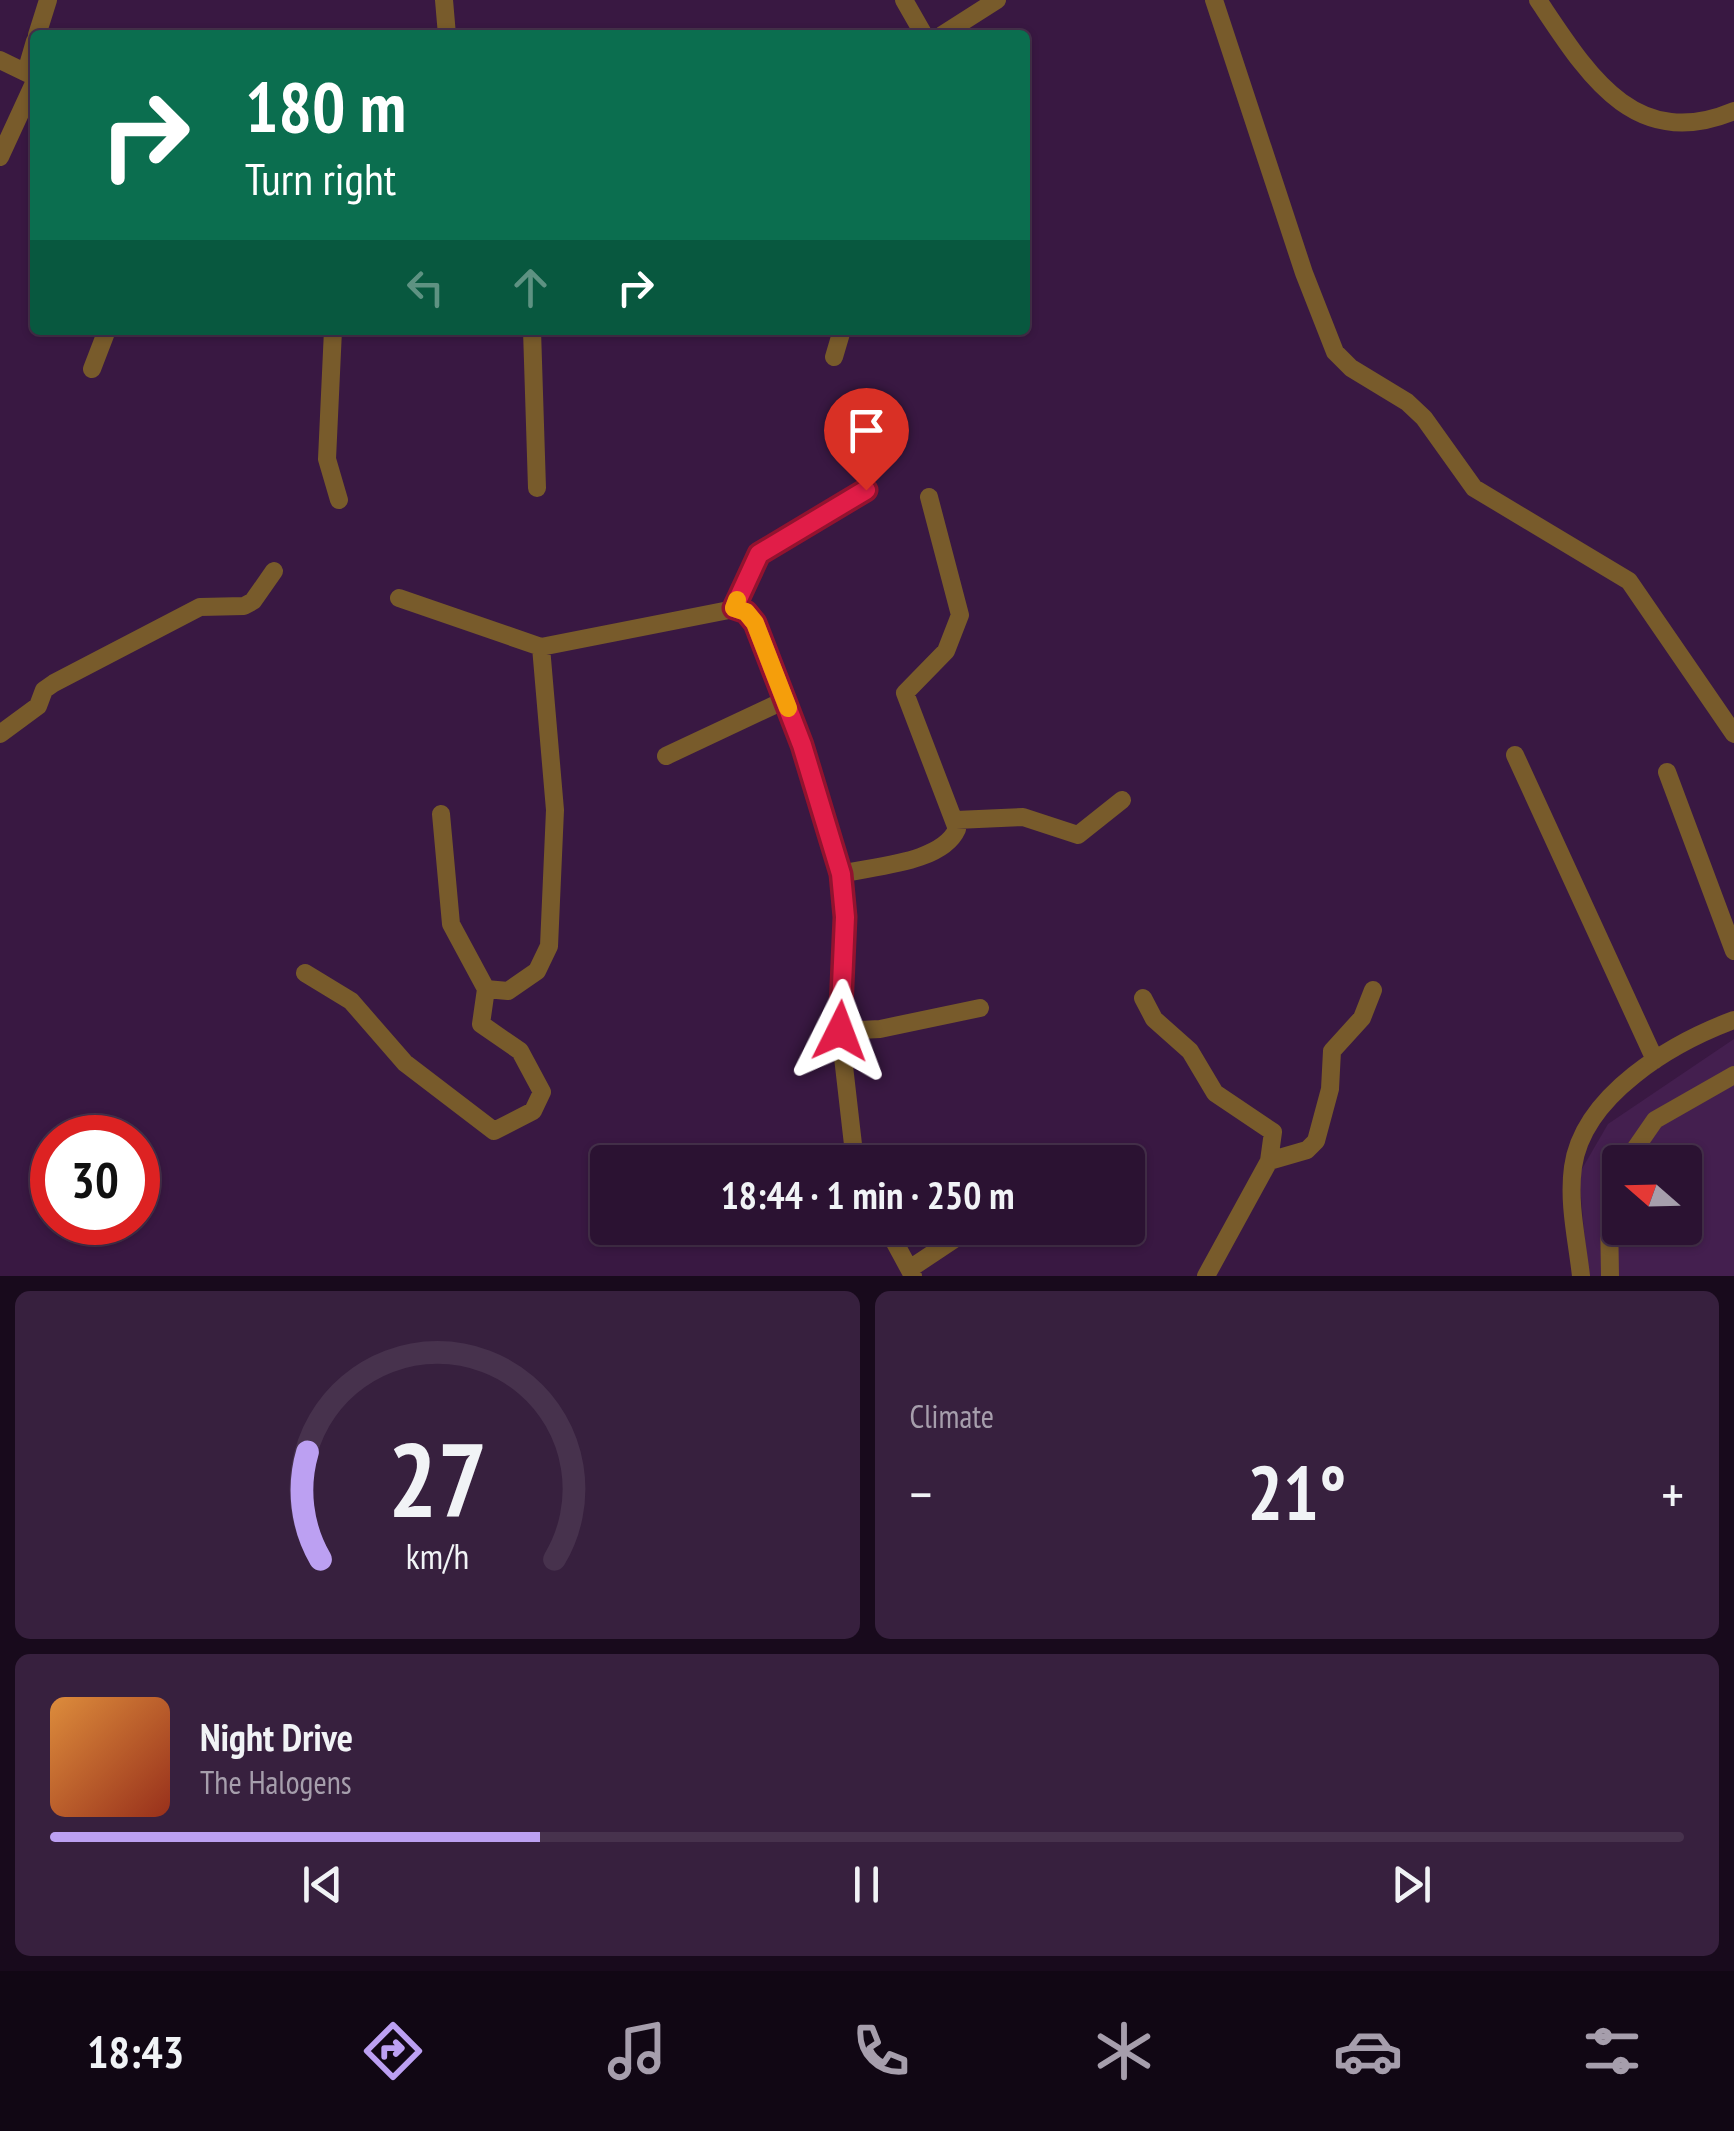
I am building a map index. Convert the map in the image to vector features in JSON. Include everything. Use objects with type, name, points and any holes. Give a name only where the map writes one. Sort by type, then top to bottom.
[{"type":"street","points":[[39,30],[48,0]]},
{"type":"street","points":[[444,0],[447,30]]},
{"type":"street","points":[[904,0],[921,30]]},
{"type":"street","points":[[950,30],[996,0]]},
{"type":"street","points":[[1214,0],[1291,235],[1335,352],[1351,368],[1407,402],[1424,418],[1474,488],[1629,581],[1734,734]]},
{"type":"street","points":[[1538,0],[1577,58],[1632,111],[1681,126],[1699,125],[1734,111]]},
{"type":"street","points":[[0,60],[30,76]]},
{"type":"street","points":[[0,157],[30,82]]},
{"type":"street","points":[[92,369],[106,335]]},
{"type":"street","points":[[333,335],[327,459],[338,500]]},
{"type":"street","points":[[532,335],[537,488]]},
{"type":"street","points":[[834,358],[841,335]]},
{"type":"street","points":[[734,608],[759,554],[866,490]]},
{"type":"street","points":[[841,874],[952,840],[956,820],[906,693],[946,651],[960,615],[929,497]]},
{"type":"street","points":[[0,734],[38,706],[44,690],[54,682],[200,607],[244,606],[254,601],[274,571]]},
{"type":"street","points":[[399,598],[541,647],[734,608],[746,612],[755,623],[785,700],[841,874],[845,917],[840,1031],[853,1145]]},
{"type":"street","points":[[486,989],[508,992],[537,971],[550,946],[555,810],[541,647]]},
{"type":"street","points":[[666,756],[785,700]]},
{"type":"street","points":[[1515,755],[1543,808],[1655,1060]]},
{"type":"street","points":[[1668,772],[1734,951]]},
{"type":"street","points":[[956,820],[1023,818],[1078,835],[1122,800]]},
{"type":"street","points":[[305,973],[352,1001],[405,1063],[494,1131],[533,1111],[542,1092],[520,1051],[481,1024],[486,989],[450,924],[441,814]]},
{"type":"street","points":[[1269,1161],[1307,1150],[1316,1141],[1330,1089],[1332,1051],[1362,1018],[1373,990]]},
{"type":"street","points":[[1143,998],[1154,1019],[1190,1051],[1216,1093],[1272,1132],[1269,1161],[1206,1276]]},
{"type":"street","points":[[840,1031],[880,1030],[980,1008]]},
{"type":"street","points":[[1581,1276],[1571,1191],[1574,1162],[1589,1123],[1655,1060],[1730,1021]]},
{"type":"street","points":[[1638,1145],[1655,1120],[1734,1075]]},
{"type":"street","points":[[897,1245],[912,1272],[948,1245]]},
{"type":"street","points":[[1609,1245],[1610,1276]]},
{"type":"shaded area","points":[[1734,1039],[1734,1276],[1588,1276],[1579,1174],[1608,1124]]},
{"type":"slow traffic","points":[[737,600],[734,608],[746,612],[755,623],[788,708]]},
{"type":"route","points":[[840,1031],[845,917],[841,874],[802,745],[755,623],[746,612],[734,608],[749,568],[759,554],[866,490]]}]
